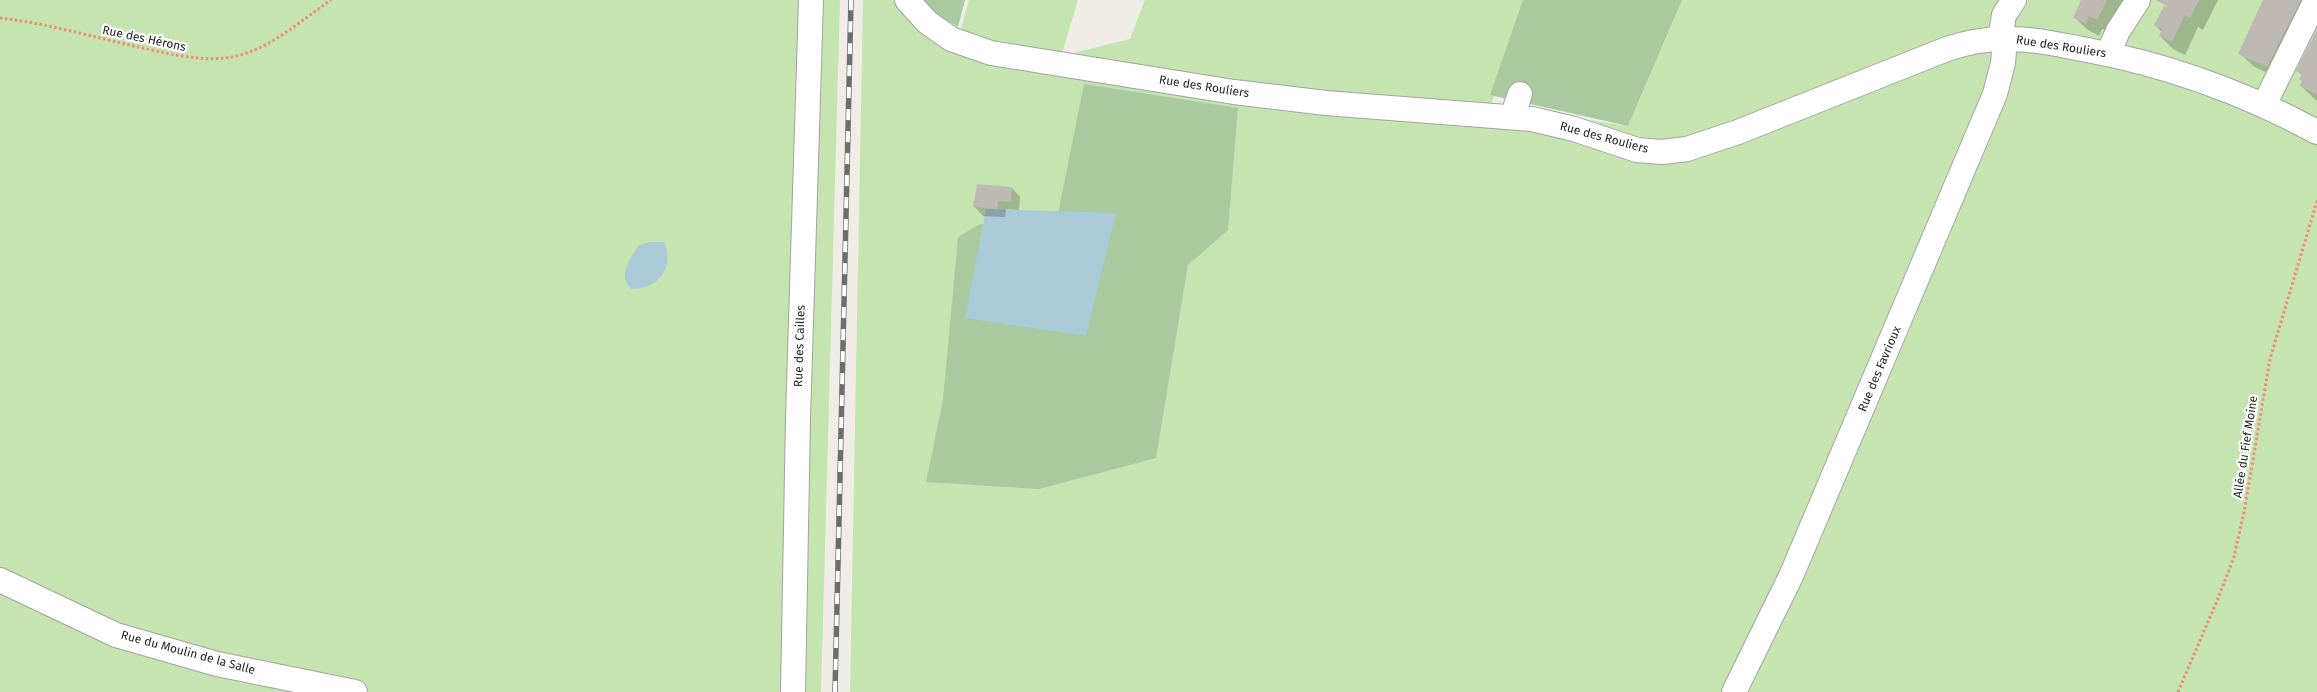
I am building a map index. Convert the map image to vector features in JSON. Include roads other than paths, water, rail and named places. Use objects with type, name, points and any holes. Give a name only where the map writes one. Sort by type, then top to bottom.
[{"type":"street","name":"Rue des Cailles","points":[[793,692],[798,418],[811,0]]},
{"type":"street","name":"Rue des Rouliers","points":[[908,0],[927,22],[951,39],[992,53],[1234,92],[1317,102],[1532,119],[1574,129],[1637,150],[1662,152],[1686,149],[1738,132],[1947,49],[1968,42],[2003,39],[2061,45],[2108,54],[2194,77],[2264,105],[2317,132]]},
{"type":"street","name":"Rue des Favrioux","points":[[1734,692],[1799,558],[1995,94],[2003,63],[2004,16],[2014,0]]},
{"type":"street","points":[[2108,54],[2118,31],[2138,0]]},
{"type":"street","points":[[2264,105],[2316,0]]},
{"type":"street","points":[[1512,117],[1520,94]]},
{"type":"street","name":"Rue du Moulin de la Salle","points":[[0,580],[116,635],[217,664],[355,692]]},
{"type":"water","points":[[986,209],[1116,213],[1086,336],[965,318]]},
{"type":"water","points":[[650,242],[664,242],[667,252],[666,269],[662,276],[649,285],[631,289],[625,278],[627,267],[639,245]]},
{"type":"railway","points":[[835,692],[851,0]]}]
